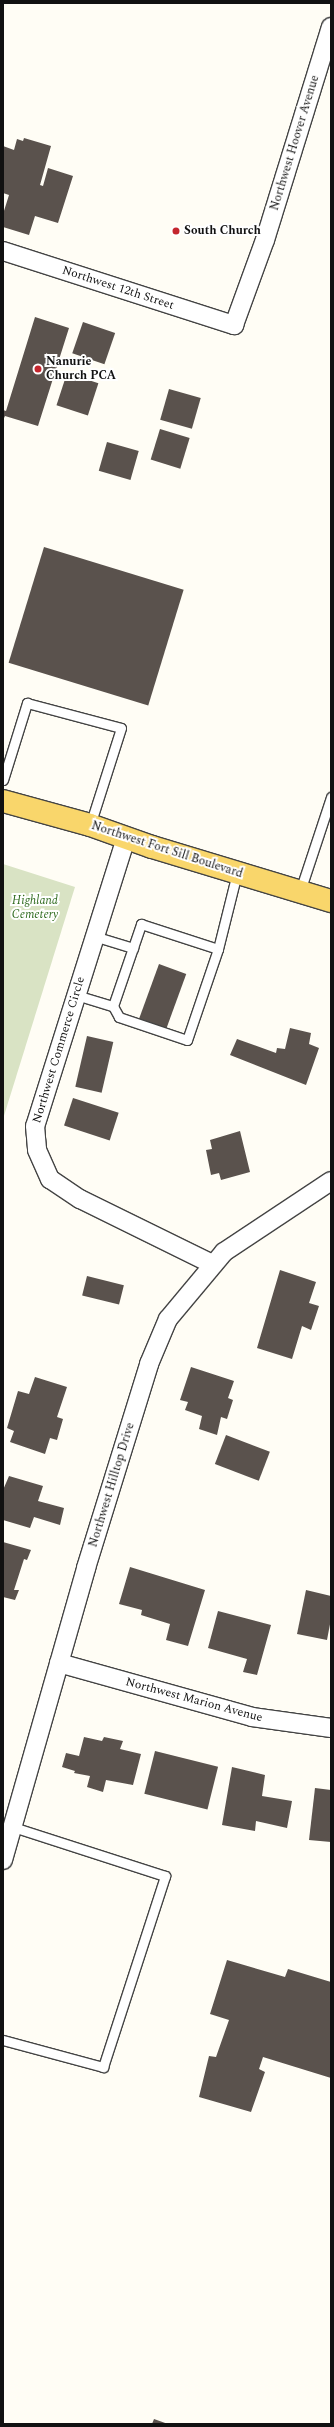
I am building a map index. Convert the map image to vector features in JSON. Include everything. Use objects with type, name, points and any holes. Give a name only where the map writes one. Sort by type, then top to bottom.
[{"type":"main road","name":"Northwest Fort Sill Boulevard","points":[[3,801],[90,825],[126,838],[331,901]]},
{"type":"street","name":"Northwest Hoover Avenue","points":[[234,325],[265,240],[331,27]]},
{"type":"street","name":"Northwest 12th Street","points":[[3,251],[234,325]]},
{"type":"street","name":"Northwest Commerce Circle","points":[[126,838],[35,1126],[37,1150],[50,1179],[80,1199],[212,1264]]},
{"type":"street","name":"Northwest Hilltop Drive","points":[[3,1860],[59,1663],[149,1364],[168,1319],[212,1264],[224,1252],[331,1181]]},
{"type":"street","name":"Northwest Marion Avenue","points":[[59,1663],[252,1717],[331,1728]]},
{"type":"lane","points":[[3,780],[27,702],[121,728],[90,825]]},
{"type":"lane","points":[[300,891],[331,797]]},
{"type":"lane","points":[[218,949],[141,924],[113,1006],[119,1018],[187,1040],[218,949],[237,873]]},
{"type":"lane","points":[[94,936],[133,948]]},
{"type":"lane","points":[[76,995],[113,1006]]},
{"type":"lane","points":[[3,2040],[103,2067],[164,1876],[13,1827]]},
{"type":"green space","name":"Highland Cemetery","points":[[3,864],[75,887],[3,1119]]},
{"type":"building","points":[[24,138],[51,146],[40,185],[43,186],[48,168],[73,176],[58,223],[35,216],[29,235],[3,227],[3,214],[9,195],[3,193],[3,146],[14,150],[17,139],[23,141]]},
{"type":"building","name":"Nanurie Church PCA","points":[[35,317],[69,328],[38,426],[5,416],[3,420],[3,410],[6,411]]},
{"type":"building","points":[[83,322],[115,333],[104,364],[72,353]]},
{"type":"building","points":[[67,373],[98,383],[88,416],[56,405]]},
{"type":"building","points":[[169,389],[201,398],[192,429],[160,420]]},
{"type":"building","points":[[160,429],[190,438],[180,469],[151,460]]},
{"type":"building","points":[[107,442],[139,451],[130,480],[99,471]]},
{"type":"building","points":[[44,547],[184,590],[148,705],[9,663]]},
{"type":"building","points":[[159,964],[186,974],[166,1028],[139,1019]]},
{"type":"building","points":[[290,1028],[311,1033],[309,1044],[319,1048],[306,1085],[230,1055],[237,1039],[276,1053],[277,1048],[285,1049]]},
{"type":"building","points":[[87,1036],[113,1042],[102,1093],[75,1087]]},
{"type":"building","points":[[73,1098],[119,1113],[110,1140],[64,1126]]},
{"type":"building","points":[[240,1131],[250,1172],[221,1180],[219,1173],[211,1175],[206,1150],[212,1149],[210,1140]]},
{"type":"building","points":[[280,1270],[316,1282],[309,1303],[319,1306],[311,1330],[302,1326],[292,1359],[257,1348]]},
{"type":"building","points":[[87,1276],[124,1285],[119,1305],[82,1295]]},
{"type":"building","points":[[191,1367],[234,1381],[228,1398],[233,1400],[227,1419],[221,1417],[217,1435],[199,1429],[202,1416],[185,1410],[188,1402],[180,1400]]},
{"type":"building","points":[[35,1377],[67,1387],[57,1417],[63,1419],[57,1440],[50,1438],[45,1454],[10,1442],[14,1431],[7,1428],[18,1391],[29,1394]]},
{"type":"building","points":[[226,1435],[270,1452],[259,1481],[215,1464]]},
{"type":"building","points":[[9,1476],[43,1486],[38,1501],[64,1508],[60,1525],[34,1517],[30,1528],[3,1520],[3,1490]]},
{"type":"building","points":[[3,1542],[31,1550],[27,1560],[24,1559],[14,1590],[19,1590],[15,1600],[3,1597]]},
{"type":"building","points":[[130,1567],[205,1590],[188,1646],[166,1640],[170,1624],[141,1615],[142,1610],[119,1604]]},
{"type":"building","points":[[306,1590],[331,1596],[331,1619],[327,1640],[297,1634]]},
{"type":"building","points":[[218,1611],[271,1625],[257,1675],[243,1672],[247,1659],[208,1648]]},
{"type":"building","points":[[84,1737],[102,1741],[104,1737],[123,1741],[120,1749],[141,1754],[133,1785],[106,1780],[103,1792],[87,1787],[90,1776],[74,1773],[75,1771],[62,1767],[66,1753],[79,1756]]},
{"type":"building","points":[[155,1751],[218,1767],[207,1809],[144,1794]]},
{"type":"building","points":[[232,1767],[265,1775],[262,1796],[292,1801],[287,1828],[256,1821],[255,1831],[222,1825]]},
{"type":"building","points":[[315,1788],[331,1790],[331,1842],[309,1840]]},
{"type":"building","points":[[227,1960],[285,1977],[288,1969],[331,1982],[331,2078],[263,2057],[259,2069],[265,2072],[251,2112],[199,2097],[209,2056],[216,2057],[229,2020],[210,2014]]},
{"type":"building","points":[[154,2419],[168,2424],[152,2424]]},
{"type":"place","name":"South Church","points":[[176,231]]},
{"type":"place","name":"Nanurie Church PCA","points":[[38,369]]}]
